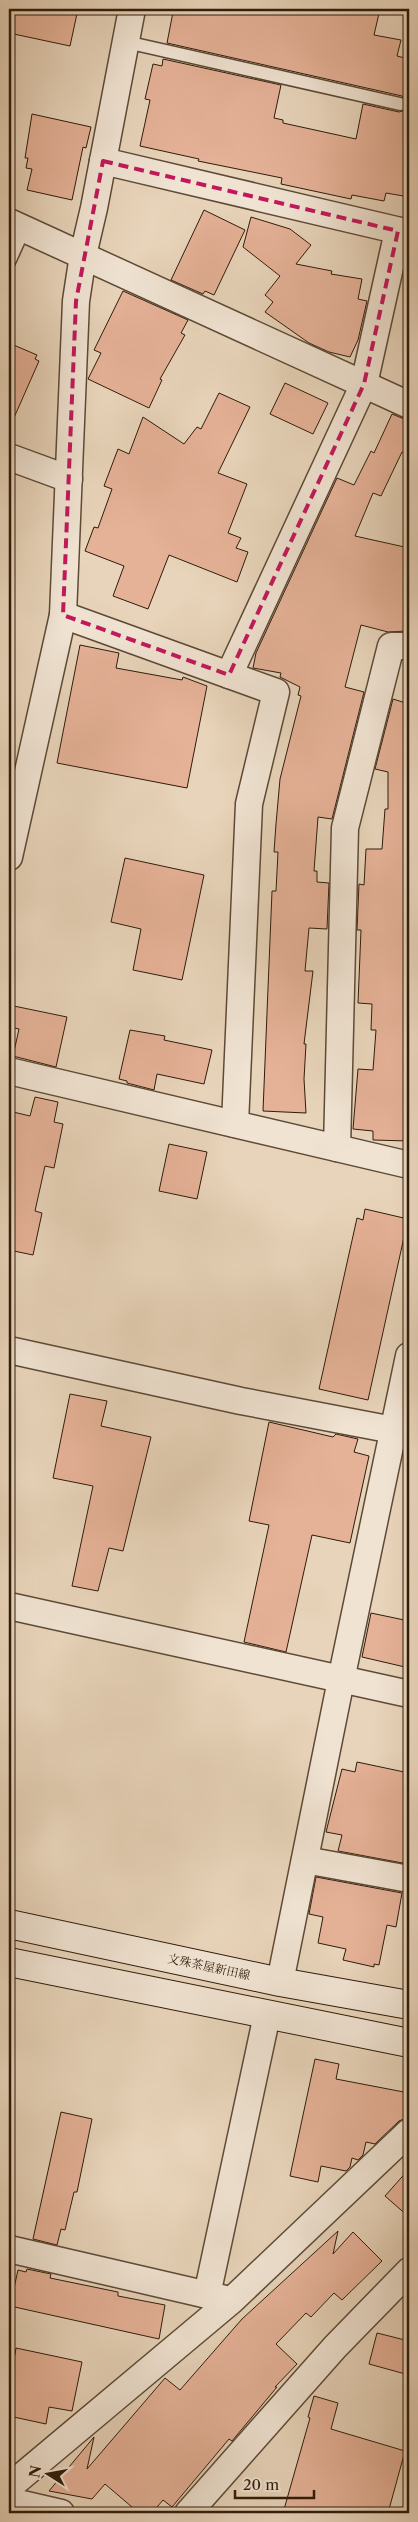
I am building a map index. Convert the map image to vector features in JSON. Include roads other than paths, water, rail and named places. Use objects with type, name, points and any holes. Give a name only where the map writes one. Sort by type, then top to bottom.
[{"type":"main road","name":"文殊茶屋新田線","points":[[9,1924],[280,1982],[409,2005]]},
{"type":"main road","points":[[9,1962],[409,2042]]},
{"type":"street","points":[[9,857],[63,615],[76,301],[83,254],[132,9]]},
{"type":"street","points":[[103,161],[403,232],[364,384],[229,675]]},
{"type":"street","points":[[16,225],[83,254],[409,405]]},
{"type":"street","points":[[9,456],[69,479]]},
{"type":"street","points":[[63,615],[276,692],[249,804],[235,1124]]},
{"type":"street","points":[[337,1148],[345,828],[391,646],[409,646]]},
{"type":"street","points":[[9,1071],[409,1165]]},
{"type":"street","points":[[9,1350],[232,1398],[402,1431]]},
{"type":"street","points":[[280,1982],[341,1680],[402,1431],[409,1356]]},
{"type":"street","points":[[9,1606],[409,1694]]},
{"type":"street","points":[[305,1860],[409,1879]]},
{"type":"street","points":[[219,2298],[267,2015]]},
{"type":"street","points":[[9,2487],[219,2298],[409,2132]]},
{"type":"street","points":[[9,2249],[219,2298]]},
{"type":"street","points":[[188,2513],[335,2347],[409,2271]]},
{"type":"street","points":[[9,2501],[61,2513]]},
{"type":"lane","points":[[126,42],[400,104]]},
{"type":"lane","points":[[9,262],[16,225]]}]
